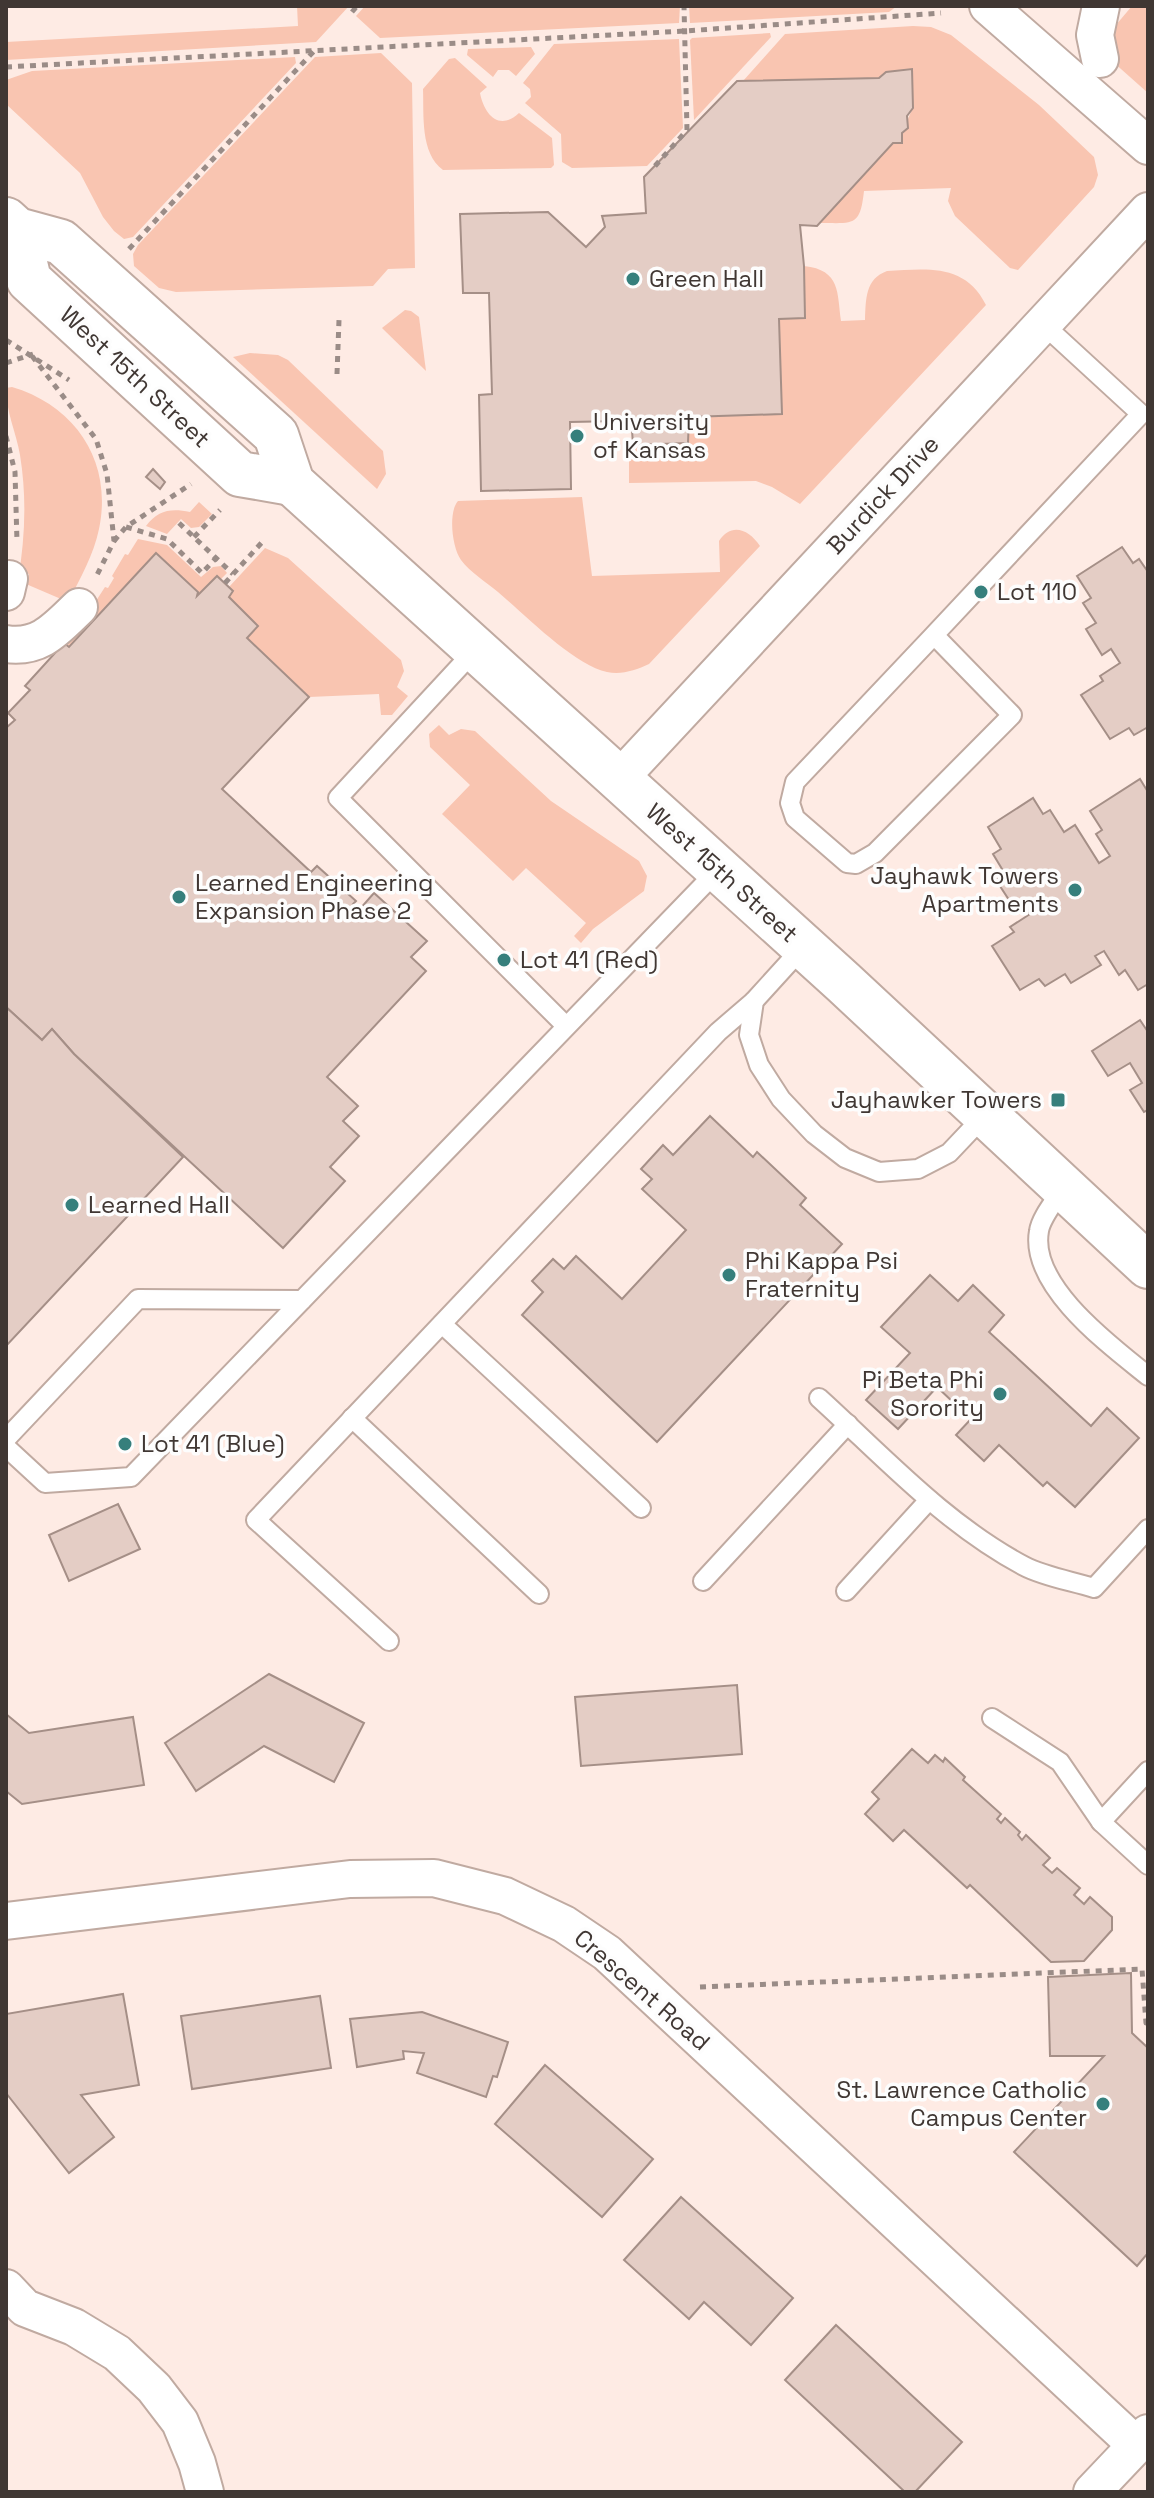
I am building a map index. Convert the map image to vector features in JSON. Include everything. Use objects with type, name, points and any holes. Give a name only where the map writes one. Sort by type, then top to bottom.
[{"type":"street","points":[[988,6],[1148,146]]},
{"type":"street","points":[[1100,59],[1095,35],[1101,6]]},
{"type":"street","name":"Burdick Drive","points":[[619,779],[1148,211]]},
{"type":"street","name":"West 15th Street","points":[[11,225],[61,242],[276,435],[292,483],[804,946],[1148,1266]]},
{"type":"street","points":[[8,650],[33,644],[52,632],[79,607]]},
{"type":"street","name":"Crescent Road","points":[[6,1921],[350,1879],[434,1878],[505,1896],[564,1924],[607,1953],[1142,2439]]},
{"type":"street","points":[[12,2301],[74,2327],[117,2353],[154,2388],[180,2422],[205,2492]]},
{"type":"street","points":[[1092,2492],[1142,2439]]},
{"type":"lane","points":[[934,635],[1012,715],[875,853],[856,864],[847,863],[795,818],[790,803],[795,782],[1141,414],[1043,324]]},
{"type":"lane","points":[[476,649],[338,798],[566,1026]]},
{"type":"lane","points":[[6,1447],[45,1483],[131,1477],[718,870]]},
{"type":"lane","points":[[389,1641],[256,1520],[718,1032],[754,1001],[804,946]]},
{"type":"lane","points":[[754,1001],[749,1035],[759,1065],[781,1099],[814,1134],[845,1158],[879,1172],[918,1169],[949,1153],[985,1115]]},
{"type":"lane","points":[[1063,1188],[1039,1231],[1041,1261],[1063,1298],[1106,1342],[1148,1376]]},
{"type":"lane","points":[[6,1439],[138,1299],[302,1300]]},
{"type":"lane","points":[[442,1324],[641,1508]]},
{"type":"lane","points":[[819,1398],[929,1500],[978,1537],[1026,1567],[1094,1588],[1148,1529]]},
{"type":"lane","points":[[352,1418],[539,1594]]},
{"type":"lane","points":[[703,1581],[848,1424]]},
{"type":"lane","points":[[846,1591],[929,1500]]},
{"type":"lane","points":[[992,1718],[1060,1762],[1101,1822],[1148,1865]]},
{"type":"lane","points":[[1101,1822],[1148,1771]]},
{"type":"path","points":[[352,12],[357,6]]},
{"type":"path","points":[[655,166],[687,130],[684,6]]},
{"type":"path","points":[[6,67],[685,31],[941,13]]},
{"type":"path","points":[[125,253],[315,50]]},
{"type":"path","points":[[337,374],[339,320]]},
{"type":"path","points":[[6,340],[70,380]]},
{"type":"path","points":[[6,363],[32,356],[39,346]]},
{"type":"path","points":[[32,356],[96,439],[107,474],[114,541]]},
{"type":"path","points":[[6,436],[15,472],[18,534],[8,585]]},
{"type":"path","points":[[79,607],[114,541],[126,527],[192,484]]},
{"type":"path","points":[[194,537],[220,510]]},
{"type":"path","points":[[179,523],[233,574]]},
{"type":"path","points":[[126,527],[167,539],[202,573],[216,558]]},
{"type":"path","points":[[225,583],[265,539]]},
{"type":"path","points":[[687,1988],[1142,1969],[1148,2023]]},
{"type":"shaded area","points":[[297,6],[349,6],[316,42],[6,60],[6,42],[298,26]]},
{"type":"shaded area","points":[[365,6],[680,6],[679,23],[380,38],[356,16]]},
{"type":"shaded area","points":[[689,6],[897,6],[889,12],[690,23]]},
{"type":"shaded area","points":[[1132,6],[1148,6],[1148,93],[1112,61],[1110,32]]},
{"type":"shaded area","points":[[931,27],[951,35],[1039,105],[1094,157],[1098,175],[1094,187],[1018,270],[1010,268],[955,216],[948,201],[951,188],[864,191],[860,211],[853,220],[820,223],[902,133],[913,107],[912,70],[886,72],[879,78],[743,81],[785,34]]},
{"type":"shaded area","points":[[770,33],[771,37],[694,120],[690,40]]},
{"type":"shaded area","points":[[679,39],[683,128],[647,166],[572,168],[562,162],[561,134],[525,103],[531,97],[530,89],[523,83],[554,44]]},
{"type":"shaded area","points":[[531,47],[535,54],[516,76],[509,70],[498,70],[493,77],[467,55],[468,49]]},
{"type":"shaded area","points":[[381,53],[412,83],[415,268],[388,269],[373,286],[176,292],[159,288],[134,266],[133,254],[138,245],[315,57]]},
{"type":"shaded area","points":[[295,57],[296,63],[133,237],[124,239],[103,217],[80,173],[6,104],[6,80],[32,71]]},
{"type":"shaded area","points":[[455,58],[487,87],[480,93],[489,114],[499,121],[505,121],[519,113],[552,138],[554,165],[551,168],[443,170],[436,163],[430,154],[425,133],[423,89],[449,59]]},
{"type":"shaded area","points":[[804,266],[825,272],[831,278],[837,292],[841,321],[865,320],[871,284],[887,271],[930,270],[956,275],[977,291],[986,305],[800,504],[756,481],[629,483],[629,445],[687,443],[689,417],[782,414],[779,319],[805,317]]},
{"type":"shaded area","points":[[405,310],[419,317],[426,371],[382,328]]},
{"type":"shaded area","points":[[250,353],[278,355],[288,360],[383,451],[386,474],[377,489],[233,357]]},
{"type":"shaded area","points":[[12,387],[55,408],[71,423],[85,440],[100,481],[102,504],[97,538],[68,602],[26,584],[29,574],[25,573],[18,581],[24,534],[24,502],[20,455],[6,397],[6,388]]},
{"type":"shaded area","points":[[582,497],[592,576],[720,572],[719,541],[734,530],[751,535],[760,546],[649,664],[629,671],[607,672],[565,650],[473,573],[461,560],[453,539],[453,513],[458,501]]},
{"type":"shaded area","points":[[199,502],[212,514],[199,527],[191,528],[181,519],[167,534],[146,526],[160,513],[171,510],[190,512]]},
{"type":"shaded area","points":[[138,539],[167,545],[201,577],[213,567],[221,566],[227,573],[221,579],[216,576],[197,596],[197,592],[156,553],[67,646],[105,587],[108,588],[125,554],[128,555]]},
{"type":"shaded area","points":[[265,548],[288,558],[401,660],[404,671],[397,687],[408,696],[392,715],[381,715],[379,694],[309,697],[247,638],[258,626],[229,597],[233,591],[229,587]]},
{"type":"shaded area","points":[[439,725],[449,735],[461,729],[475,731],[551,801],[639,861],[647,876],[644,891],[593,929],[581,943],[574,936],[586,923],[526,868],[513,881],[442,814],[470,785],[430,747],[429,734]]},
{"type":"building","name":"Green Hall","points":[[912,69],[913,108],[907,116],[908,128],[902,133],[902,143],[893,143],[817,226],[800,225],[805,318],[779,319],[782,414],[689,417],[688,443],[633,445],[631,415],[620,421],[570,422],[571,489],[481,491],[479,395],[492,394],[489,293],[463,293],[460,214],[548,212],[586,247],[605,227],[602,216],[646,213],[644,177],[737,81],[879,78],[886,72]]},
{"type":"building","points":[[153,469],[165,482],[160,489],[146,477]]},
{"type":"building","points":[[1122,547],[1133,563],[1139,559],[1148,572],[1148,727],[1134,735],[1129,728],[1110,739],[1081,695],[1103,681],[1100,676],[1120,663],[1111,649],[1102,655],[1086,629],[1096,623],[1083,603],[1091,598],[1077,576]]},
{"type":"building","name":"Learned Engineering Expansion Phase 2","points":[[156,553],[198,592],[197,596],[217,576],[233,591],[229,597],[258,626],[247,638],[309,697],[222,789],[311,872],[317,866],[356,901],[353,904],[360,909],[374,893],[427,941],[411,957],[426,971],[327,1077],[358,1106],[343,1121],[359,1136],[330,1167],[345,1181],[283,1248],[74,1054],[52,1029],[42,1040],[6,1007],[6,728],[15,720],[8,713],[30,690],[25,686],[64,643],[69,647]]},
{"type":"building","name":"Jayhawk Towers Apartments","points":[[1140,779],[1148,792],[1148,984],[1138,990],[1125,970],[1119,975],[1104,951],[1095,956],[1101,965],[1071,983],[1065,974],[1045,986],[1039,979],[1020,990],[992,946],[1014,932],[1010,927],[1030,914],[1021,900],[1013,906],[996,880],[1005,874],[993,854],[1001,849],[988,827],[1033,798],[1043,814],[1050,810],[1064,832],[1075,825],[1099,863],[1110,856],[1096,834],[1102,830],[1090,811]]},
{"type":"building","name":"Learned Hall","points":[[6,1007],[42,1040],[52,1029],[74,1054],[183,1157],[6,1346]]},
{"type":"building","points":[[1140,1020],[1148,1032],[1148,1110],[1144,1112],[1130,1090],[1142,1083],[1130,1063],[1108,1076],[1092,1051]]},
{"type":"building","name":"Phi Kappa Psi Fraternity","points":[[710,1116],[753,1157],[757,1152],[806,1198],[800,1205],[842,1244],[657,1442],[522,1315],[543,1292],[532,1281],[553,1259],[564,1269],[576,1256],[622,1299],[686,1230],[642,1189],[652,1179],[641,1169],[663,1145],[673,1155]]},
{"type":"building","name":"Pi Beta Phi Sorority","points":[[930,1275],[958,1301],[973,1285],[1004,1315],[989,1332],[1091,1426],[1107,1408],[1139,1438],[1075,1507],[1047,1482],[1043,1486],[999,1445],[984,1461],[956,1435],[971,1419],[937,1387],[898,1429],[866,1400],[910,1353],[881,1327]]},
{"type":"building","points":[[118,1504],[140,1549],[69,1581],[49,1535]]},
{"type":"building","points":[[269,1674],[364,1723],[334,1782],[264,1746],[196,1791],[165,1743]]},
{"type":"building","points":[[737,1685],[742,1754],[581,1766],[575,1697]]},
{"type":"building","points":[[6,1714],[29,1733],[133,1717],[144,1785],[22,1804],[6,1791]]},
{"type":"building","points":[[912,1749],[928,1763],[935,1755],[943,1762],[945,1758],[965,1777],[963,1780],[1001,1814],[997,1819],[1001,1823],[1005,1818],[1020,1832],[1018,1835],[1022,1840],[1026,1835],[1050,1858],[1043,1865],[1052,1873],[1057,1868],[1080,1888],[1074,1895],[1084,1904],[1090,1897],[1112,1917],[1112,1930],[1084,1961],[1051,1962],[970,1885],[967,1888],[904,1830],[893,1841],[865,1814],[879,1799],[872,1792]]},
{"type":"building","name":"St. Lawrence Catholic Campus Center","points":[[1131,1973],[1132,2033],[1148,2048],[1148,2253],[1137,2266],[1014,2152],[1104,2056],[1050,2056],[1048,1977]]},
{"type":"building","points":[[123,1994],[139,2085],[81,2095],[114,2137],[69,2173],[6,2093],[6,2014]]},
{"type":"building","points":[[320,1996],[331,2068],[192,2089],[181,2016]]},
{"type":"building","points":[[422,2012],[508,2042],[497,2077],[493,2076],[486,2097],[417,2073],[424,2053],[403,2051],[404,2059],[357,2067],[350,2019]]},
{"type":"building","points":[[545,2065],[653,2159],[602,2217],[495,2124]]},
{"type":"building","points":[[681,2197],[793,2298],[751,2345],[704,2302],[689,2319],[624,2260]]},
{"type":"building","points":[[836,2325],[962,2442],[915,2492],[905,2492],[785,2380]]},
{"type":"place","name":"Green Hall","points":[[633,279]]},
{"type":"place","name":"University of Kansas","points":[[577,436]]},
{"type":"place","name":"Lot 110","points":[[981,592]]},
{"type":"place","name":"Jayhawk Towers Apartments","points":[[1075,890]]},
{"type":"place","name":"Learned Engineering Expansion Phase 2","points":[[179,897]]},
{"type":"place","name":"Lot 41 (Red)","points":[[504,960]]},
{"type":"place","name":"Jayhawker Towers","points":[[1058,1100]]},
{"type":"place","name":"Learned Hall","points":[[72,1205]]},
{"type":"place","name":"Phi Kappa Psi Fraternity","points":[[729,1275]]},
{"type":"place","name":"Pi Beta Phi Sorority","points":[[1000,1394]]},
{"type":"place","name":"Lot 41 (Blue)","points":[[125,1444]]},
{"type":"place","name":"St. Lawrence Catholic Campus Center","points":[[1103,2104]]}]
